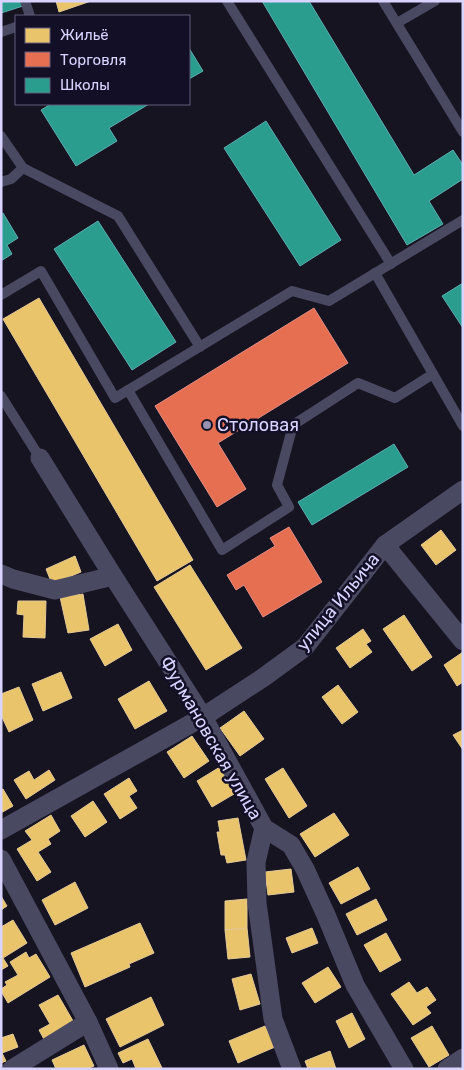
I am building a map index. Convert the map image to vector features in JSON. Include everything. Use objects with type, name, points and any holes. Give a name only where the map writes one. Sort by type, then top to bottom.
[{"type":"street","name":"Фурмановская улица","points":[[40,458],[203,717],[264,828],[291,845],[305,869],[355,985],[404,1069]]},
{"type":"street","name":"улица Ильича","points":[[1,830],[203,717],[305,647],[385,545],[463,490]]},
{"type":"street","points":[[385,545],[463,641]]},
{"type":"street","points":[[1,574],[55,590],[113,576]]},
{"type":"street","points":[[264,828],[256,862],[257,904],[273,1019],[292,1069]]},
{"type":"street","points":[[1,859],[88,1022],[109,1069]]},
{"type":"street","points":[[12,1069],[88,1022]]},
{"type":"street","points":[[446,1069],[463,1058]]},
{"type":"lane","points":[[25,1],[30,15]]},
{"type":"lane","points":[[226,1],[391,264]]},
{"type":"lane","points":[[383,1],[463,132]]},
{"type":"lane","points":[[397,23],[435,1]]},
{"type":"lane","points":[[1,32],[15,28]]},
{"type":"lane","points":[[1,136],[23,168],[118,216],[200,347]]},
{"type":"lane","points":[[1,182],[10,179],[23,168]]},
{"type":"lane","points":[[1,295],[41,271],[115,398],[292,290],[329,301],[463,220]]},
{"type":"lane","points":[[375,273],[463,426]]},
{"type":"lane","points":[[128,390],[222,550],[289,507],[277,485],[293,425],[358,383],[395,398],[433,374]]},
{"type":"lane","points":[[1,396],[40,458]]},
{"type":"building: Жильё","points":[[56,1],[91,1],[59,12]]},
{"type":"building: Жильё","points":[[39,298],[193,560],[157,581],[3,319]]},
{"type":"building: Жильё","points":[[441,530],[456,550],[436,565],[421,545]]},
{"type":"building: Жильё","points":[[75,556],[81,572],[52,584],[46,569]]},
{"type":"building: Жильё","points":[[190,565],[242,648],[206,670],[154,587]]},
{"type":"building: Жильё","points":[[83,594],[89,630],[68,633],[60,597]]},
{"type":"building: Жильё","points":[[18,601],[46,601],[45,638],[23,637],[24,615],[17,614]]},
{"type":"building: Жильё","points":[[404,615],[432,657],[412,671],[383,629]]},
{"type":"building: Жильё","points":[[118,624],[132,650],[105,666],[90,639]]},
{"type":"building: Жильё","points":[[363,629],[371,641],[366,644],[372,652],[350,668],[336,648]]},
{"type":"building: Жильё","points":[[463,652],[463,682],[457,686],[444,665]]},
{"type":"building: Жильё","points":[[61,672],[72,698],[43,711],[32,684]]},
{"type":"building: Жильё","points":[[149,681],[167,711],[135,729],[118,699]]},
{"type":"building: Жильё","points":[[338,685],[358,712],[342,724],[322,697]]},
{"type":"building: Жильё","points":[[19,687],[33,720],[9,732],[1,715],[1,694]]},
{"type":"building: Жильё","points":[[244,711],[264,739],[240,756],[220,728]]},
{"type":"building: Жильё","points":[[463,730],[463,750],[453,735]]},
{"type":"building: Жильё","points":[[192,736],[209,761],[184,778],[167,752]]},
{"type":"building: Жильё","points":[[220,767],[234,794],[212,807],[197,781]]},
{"type":"building: Жильё","points":[[283,768],[307,806],[289,818],[265,779]]},
{"type":"building: Жильё","points":[[49,770],[55,780],[26,799],[14,780],[29,771],[34,780]]},
{"type":"building: Жильё","points":[[129,778],[137,791],[129,796],[137,808],[120,819],[104,794]]},
{"type":"building: Жильё","points":[[3,789],[13,806],[1,813],[1,790]]},
{"type":"building: Жильё","points":[[93,801],[107,822],[85,837],[71,816]]},
{"type":"building: Жильё","points":[[334,813],[349,835],[315,857],[300,834]]},
{"type":"building: Жильё","points":[[51,815],[60,831],[48,839],[51,844],[38,852],[51,872],[37,881],[17,849],[32,840],[25,831]]},
{"type":"building: Жильё","points":[[238,818],[246,860],[227,863],[225,855],[221,855],[217,832],[220,832],[218,821]]},
{"type":"building: Жильё","points":[[358,867],[370,889],[341,904],[329,883]]},
{"type":"building: Жильё","points":[[291,869],[294,892],[268,895],[265,872]]},
{"type":"building: Жильё","points":[[75,882],[88,908],[55,925],[42,900]]},
{"type":"building: Жильё","points":[[1,896],[7,906],[1,910]]},
{"type":"building: Жильё","points":[[247,899],[247,928],[225,930],[225,901]]},
{"type":"building: Жильё","points":[[376,899],[387,920],[357,935],[346,914]]},
{"type":"building: Жильё","points":[[13,920],[27,943],[3,958],[8,966],[1,970],[1,927]]},
{"type":"building: Жильё","points":[[140,923],[154,953],[129,964],[130,967],[85,987],[71,953]]},
{"type":"building: Жильё","points":[[247,928],[250,957],[228,959],[225,930]]},
{"type":"building: Жильё","points":[[312,928],[318,943],[292,953],[286,938]]},
{"type":"building: Жильё","points":[[386,933],[401,960],[380,972],[364,945]]},
{"type":"building: Жильё","points":[[26,952],[29,958],[36,954],[50,977],[8,1003],[1,989],[7,985],[5,982],[18,975],[10,962]]},
{"type":"building: Жильё","points":[[328,967],[341,987],[315,1003],[302,983]]},
{"type":"building: Жильё","points":[[251,974],[260,1004],[240,1010],[232,979]]},
{"type":"building: Жильё","points":[[409,982],[417,993],[427,987],[436,1000],[426,1007],[431,1013],[413,1025],[391,994]]},
{"type":"building: Жильё","points":[[58,995],[76,1026],[46,1043],[39,1030],[50,1024],[39,1005]]},
{"type":"building: Жильё","points":[[151,997],[164,1025],[120,1047],[106,1019]]},
{"type":"building: Жильё","points":[[352,1013],[365,1039],[349,1048],[336,1021]]},
{"type":"building: Жильё","points":[[265,1026],[275,1047],[238,1063],[229,1041]]},
{"type":"building: Жильё","points":[[432,1026],[449,1055],[429,1067],[411,1038]]},
{"type":"building: Жильё","points":[[13,1034],[18,1047],[2,1053],[6,1061],[1,1063],[1,1038]]},
{"type":"building: Жильё","points":[[148,1039],[162,1068],[136,1069],[132,1059],[123,1063],[118,1053]]},
{"type":"building: Жильё","points":[[84,1045],[94,1066],[87,1069],[56,1069],[52,1060]]},
{"type":"building: Жильё","points":[[330,1051],[336,1069],[308,1069],[305,1061]]},
{"type":"building: Торговля","name":"Столовая","points":[[314,308],[348,363],[218,443],[246,489],[217,507],[155,406]]},
{"type":"building: Торговля","points":[[289,527],[322,582],[263,617],[244,585],[236,590],[227,575],[275,546],[270,538]]},
{"type":"building: Школы","points":[[1,1],[22,1],[23,6],[1,13]]},
{"type":"building: Школы","points":[[262,1],[309,1],[414,175],[453,150],[463,165],[463,179],[429,201],[443,224],[407,245]]},
{"type":"building: Школы","points":[[190,50],[203,71],[190,78]]},
{"type":"building: Школы","points":[[49,105],[147,105],[109,128],[117,141],[76,166],[41,110]]},
{"type":"building: Школы","points":[[266,121],[341,240],[300,266],[224,148]]},
{"type":"building: Школы","points":[[3,213],[18,238],[7,245],[12,254],[1,261],[1,214]]},
{"type":"building: Школы","points":[[98,221],[176,342],[132,370],[54,249]]},
{"type":"building: Школы","points":[[463,283],[463,328],[442,296]]},
{"type":"building: Школы","points":[[394,444],[408,467],[312,525],[298,502]]},
{"type":"place","name":"Столовая","points":[[207,425]]}]
